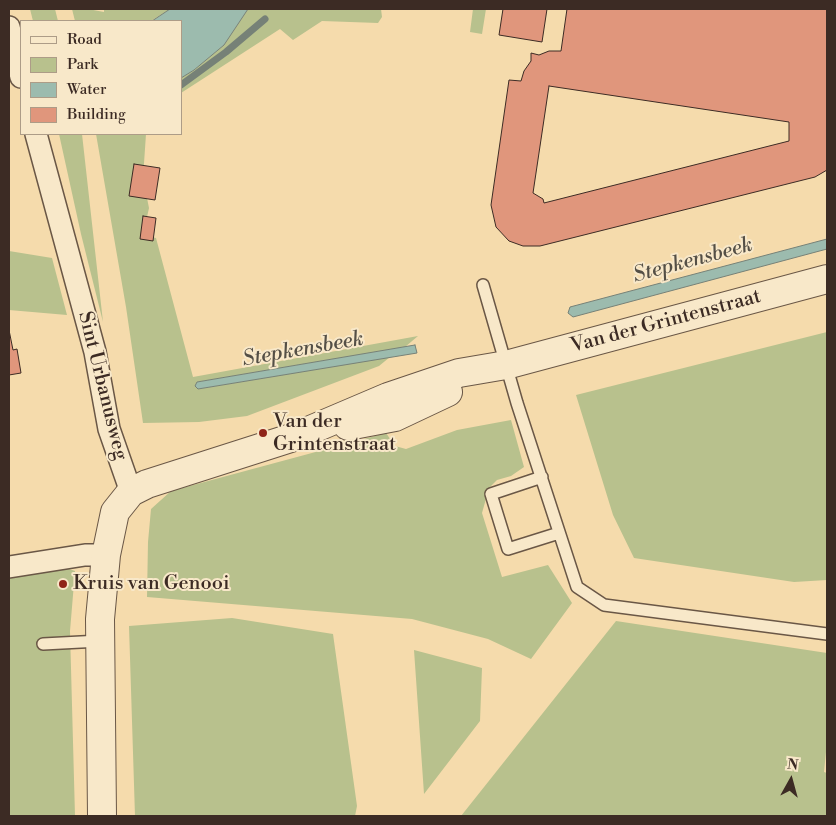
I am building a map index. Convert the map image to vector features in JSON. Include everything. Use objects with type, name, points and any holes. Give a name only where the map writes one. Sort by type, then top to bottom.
[{"type":"street","points":[[9,28],[20,73]]},
{"type":"street","name":"Sint Urbanusweg","points":[[36,135],[96,352],[109,429],[130,492]]},
{"type":"street","name":"Van der Grintenstraat","points":[[130,492],[146,484],[294,437],[395,417],[506,366],[827,279]]},
{"type":"street","points":[[102,816],[100,641],[106,555],[115,512],[130,492]]},
{"type":"street","points":[[9,567],[85,555],[106,555]]},
{"type":"lane","points":[[483,285],[506,366],[578,587],[604,605],[827,634]]},
{"type":"lane","points":[[542,477],[491,494],[508,550],[559,532]]},
{"type":"lane","points":[[43,644],[100,641]]},
{"type":"green space","points":[[30,9],[55,9],[58,20],[33,20]]},
{"type":"green space","points":[[72,9],[104,12],[104,9],[170,9],[153,20],[75,20]]},
{"type":"green space","points":[[248,9],[381,9],[382,17],[378,23],[322,21],[293,40],[280,29],[182,92],[182,77],[224,45]]},
{"type":"green space","points":[[473,9],[486,9],[482,34],[470,32]]},
{"type":"green space","points":[[59,135],[82,135],[103,322]]},
{"type":"green space","points":[[96,135],[146,135],[143,178],[149,208],[143,235],[156,238],[193,377],[418,336],[405,347],[197,382],[198,389],[390,357],[379,366],[247,416],[199,422],[143,423],[126,307]]},
{"type":"green space","points":[[9,251],[52,258],[67,315],[9,310]]},
{"type":"green space","points":[[827,332],[827,580],[794,582],[634,558],[613,515],[576,395]]},
{"type":"green space","points":[[511,420],[524,467],[511,476],[497,480],[489,488],[482,513],[502,577],[548,565],[572,603],[531,659],[488,639],[412,619],[147,597],[151,509],[171,491],[386,433],[395,446],[406,449],[457,430]]},
{"type":"green space","points":[[63,567],[75,571],[70,631],[75,816],[9,816],[9,575]]},
{"type":"green space","points":[[232,618],[333,634],[357,806],[355,816],[135,816],[129,626]]},
{"type":"green space","points":[[616,621],[827,653],[827,742],[824,772],[827,773],[827,816],[461,816]]},
{"type":"green space","points":[[414,650],[482,668],[480,721],[424,794]]},
{"type":"water","points":[[170,9],[248,9],[224,45],[182,77],[182,20],[154,20]]},
{"type":"water","points":[[827,239],[827,249],[573,317],[568,313],[570,307]]},
{"type":"water","points":[[415,345],[417,353],[198,389],[195,386],[197,382]]},
{"type":"building","points":[[503,9],[547,9],[542,42],[499,35]]},
{"type":"building","points":[[567,9],[827,9],[827,170],[815,177],[540,246],[523,246],[509,241],[496,227],[491,205],[509,80],[521,81],[524,71],[531,61],[531,53],[539,55],[549,51],[561,51]],"holes":[[[549,86],[789,122],[789,141],[544,203],[543,199],[533,193]]]},
{"type":"building","points":[[134,164],[160,168],[155,200],[129,196]]},
{"type":"building","points":[[143,216],[156,218],[153,241],[140,239]]},
{"type":"building","points":[[9,330],[13,350],[17,349],[21,373],[9,375]]},
{"type":"waterway","points":[[182,84],[226,52],[265,19]]},
{"type":"place","name":"Van der Grintenstraat","points":[[263,433]]},
{"type":"place","name":"Kruis van Genooi","points":[[63,584]]},
{"type":"water label","name":"Stepkensbeek","points":[[693,261]]},
{"type":"water label","name":"Stepkensbeek","points":[[303,350]]}]
